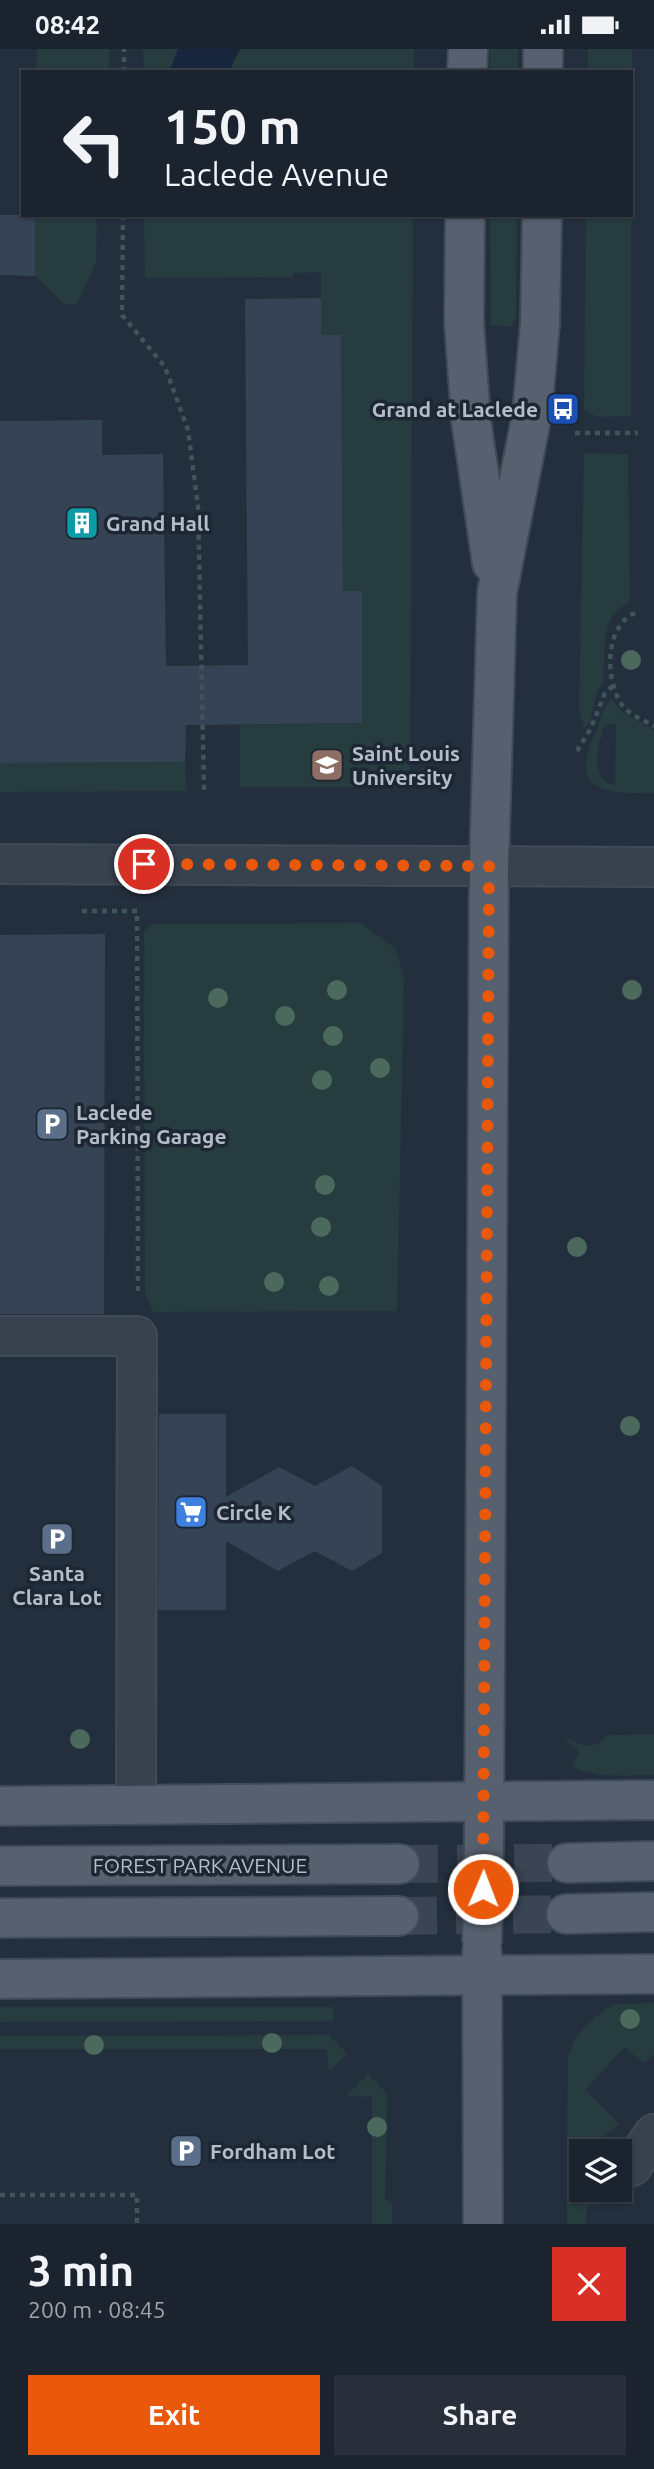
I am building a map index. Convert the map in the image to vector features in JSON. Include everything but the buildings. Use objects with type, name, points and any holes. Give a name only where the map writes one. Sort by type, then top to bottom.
[{"type":"main road","points":[[467,70],[468,49]]},
{"type":"main road","points":[[543,49],[543,70]]},
{"type":"main road","points":[[465,217],[464,322],[471,420],[497,593]]},
{"type":"main road","points":[[483,2224],[482,1960],[489,866],[497,593],[532,414],[540,324],[541,217]]},
{"type":"main road","points":[[0,1806],[135,1805],[484,1818],[654,1800]]},
{"type":"main road","points":[[567,1863],[654,1861]]},
{"type":"main road","name":"FOREST PARK AVENUE","points":[[0,1866],[400,1864]]},
{"type":"main road","points":[[566,1914],[654,1912]]},
{"type":"main road","points":[[0,1918],[399,1916]]},
{"type":"main road","points":[[0,1979],[482,1960],[654,1974]]},
{"type":"street","points":[[0,864],[654,867]]},
{"type":"street","points":[[0,1336],[137,1336],[135,1805]]},
{"type":"street","points":[[632,2166],[654,2134]]},
{"type":"path","points":[[124,49],[124,70]]},
{"type":"path","points":[[122,217],[122,315],[165,367],[188,430],[198,506],[204,791]]},
{"type":"path","points":[[575,433],[638,433]]},
{"type":"path","points":[[635,613],[623,618],[614,636],[611,657],[614,685],[624,708],[654,726]]},
{"type":"path","points":[[577,751],[591,728],[605,693],[614,685]]},
{"type":"path","points":[[82,911],[137,911],[137,1336]]},
{"type":"path","points":[[0,2195],[137,2195],[137,2224]]},
{"type":"green space","points":[[37,49],[109,49],[109,70],[37,70]]},
{"type":"green space","points":[[143,49],[414,49],[414,70],[144,70]]},
{"type":"green space","points":[[490,49],[518,49],[518,70],[490,70]]},
{"type":"green space","points":[[588,49],[632,49],[632,70],[588,70]]},
{"type":"green space","points":[[35,217],[97,217],[96,262],[77,304],[64,304],[35,276]]},
{"type":"green space","points":[[144,217],[413,217],[410,787],[240,787],[240,725],[362,723],[362,592],[343,591],[341,335],[321,335],[321,272],[293,273],[293,277],[145,278]]},
{"type":"green space","points":[[490,217],[517,217],[516,319],[510,327],[491,325]]},
{"type":"green space","points":[[586,217],[631,217],[631,416],[597,417],[584,409]]},
{"type":"green space","points":[[584,453],[628,454],[630,601],[613,614],[605,635],[603,683],[597,691],[590,722],[584,728],[579,710]]},
{"type":"green space","points":[[612,698],[622,712],[654,730],[654,793],[608,790],[589,779],[586,768],[588,753]],"holes":[[[609,724],[616,725],[615,785],[601,776],[597,761],[603,728]]]},
{"type":"green space","points":[[185,762],[186,791],[0,792],[0,763]]},
{"type":"green space","points":[[361,923],[396,949],[404,981],[397,1311],[153,1312],[145,1294],[144,932],[151,924]]},
{"type":"green space","points":[[654,1734],[654,1775],[623,1776],[602,1775],[573,1767],[579,1751],[564,1736],[592,1746],[607,1735]]},
{"type":"green space","points":[[654,2003],[654,2055],[643,2063],[625,2047],[585,2090],[619,2124],[600,2139],[567,2141],[568,2057],[575,2039],[589,2022],[613,2004]]},
{"type":"green space","points":[[0,2007],[333,2007],[333,2021],[0,2022]]},
{"type":"green space","points":[[329,2035],[347,2054],[329,2072],[327,2049],[0,2049],[0,2036]]},
{"type":"green space","points":[[368,2074],[387,2094],[385,2199],[392,2204],[392,2224],[372,2224],[372,2097],[347,2096]]},
{"type":"green space","points":[[567,2196],[569,2202],[623,2202],[587,2205],[586,2224],[567,2224]]},
{"type":"water","points":[[178,49],[240,49],[232,70],[170,70]]},
{"type":"tunnel","points":[[400,1864],[567,1863]]},
{"type":"tunnel","points":[[399,1916],[566,1914]]},
{"type":"place","name":"Grand at Laclede","points":[[563,409]]},
{"type":"place","name":"Grand Hall","points":[[82,523]]},
{"type":"place","name":"Saint Louis University","points":[[327,765]]},
{"type":"place","name":"Laclede Parking Garage","points":[[52,1124]]},
{"type":"place","name":"Circle K","points":[[191,1512]]},
{"type":"place","name":"Santa Clara Lot","points":[[57,1539]]},
{"type":"place","name":"Fordham Lot","points":[[186,2151]]},
{"type":"route","points":[[144,864],[489,866],[483,1889]]}]
